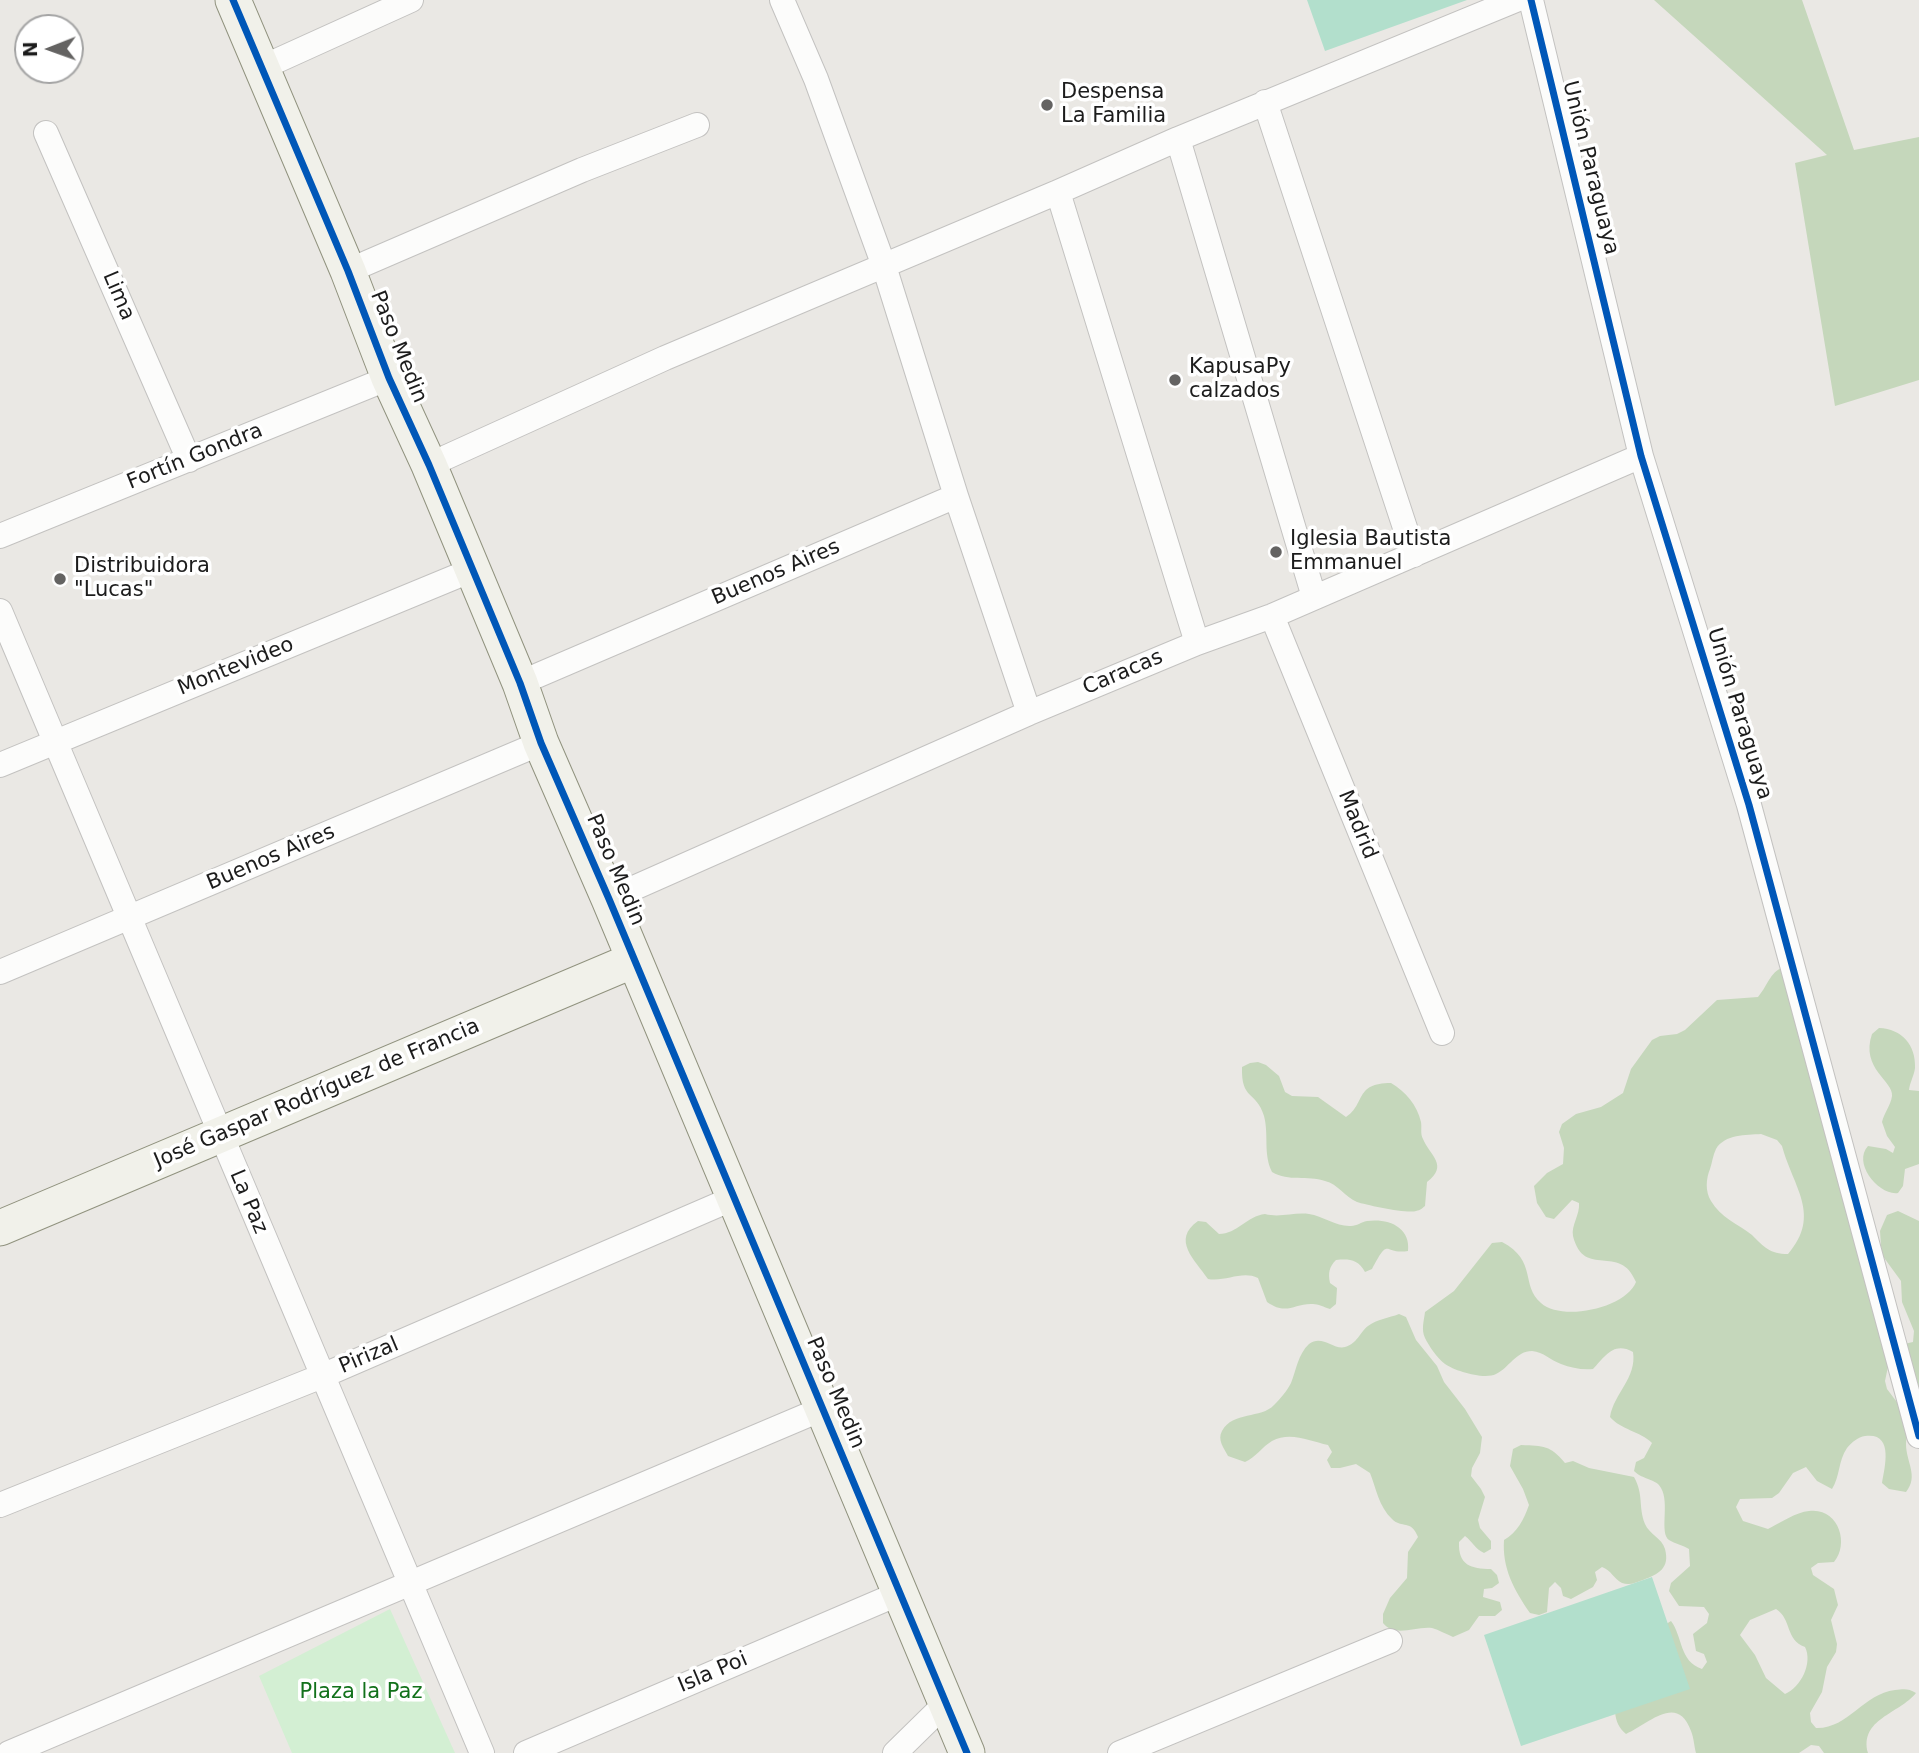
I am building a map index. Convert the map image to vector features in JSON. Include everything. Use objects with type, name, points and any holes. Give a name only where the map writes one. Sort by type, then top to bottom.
[{"type":"street","name":"Paso Medin","points":[[233,0],[348,271],[389,378],[429,465],[520,683],[541,743],[967,1753]]},
{"type":"street","points":[[261,68],[411,0]]},
{"type":"street","points":[[782,0],[816,79],[884,266],[956,496],[1029,713]]},
{"type":"street","points":[[429,465],[665,358],[1265,102],[1516,0]]},
{"type":"street","name":"Unión Paraguaya","points":[[1531,0],[1641,456],[1749,805],[1919,1436]]},
{"type":"street","points":[[1265,102],[1414,555]]},
{"type":"street","points":[[348,271],[582,170],[697,125]]},
{"type":"street","name":"Lima","points":[[47,133],[189,460]]},
{"type":"street","points":[[1178,139],[1314,597]]},
{"type":"street","points":[[1058,192],[1197,643]]},
{"type":"street","name":"Fortín Gondra","points":[[0,536],[389,378]]},
{"type":"street","name":"Caracas","points":[[609,899],[1029,713],[1197,643],[1272,617],[1641,456]]},
{"type":"street","name":"Buenos Aires","points":[[520,683],[956,496]]},
{"type":"street","name":"Montevideo","points":[[0,765],[472,570]]},
{"type":"street","name":"La Paz","points":[[0,611],[482,1753]]},
{"type":"street","name":"Madrid","points":[[1272,617],[1442,1033]]},
{"type":"street","name":"Buenos Aires","points":[[0,972],[541,743]]},
{"type":"street","name":"José Gaspar Rodríguez de Francia","points":[[0,1228],[634,960]]},
{"type":"street","name":"Pirizal","points":[[0,1505],[321,1376],[734,1198]]},
{"type":"street","points":[[9,1753],[822,1409]]},
{"type":"street","name":"Isla Poi","points":[[526,1753],[900,1593]]},
{"type":"street","points":[[1121,1753],[1390,1641]]},
{"type":"street","points":[[895,1753],[946,1703]]},
{"type":"green space","points":[[1307,0],[1467,0],[1325,51]]},
{"type":"green space","points":[[1654,0],[1802,0],[1854,150],[1919,137],[1919,380],[1835,406],[1795,163],[1827,155]]},
{"type":"green space","points":[[1787,966],[1890,1357],[1885,1381],[1887,1389],[1912,1422],[1906,1444],[1912,1475],[1906,1492],[1889,1489],[1882,1483],[1886,1460],[1884,1445],[1874,1436],[1865,1436],[1855,1440],[1847,1448],[1832,1489],[1817,1481],[1806,1467],[1793,1473],[1779,1493],[1772,1498],[1740,1499],[1736,1507],[1743,1521],[1768,1529],[1809,1511],[1819,1511],[1834,1520],[1841,1536],[1839,1554],[1834,1562],[1818,1563],[1811,1568],[1813,1575],[1834,1589],[1838,1605],[1831,1620],[1837,1644],[1836,1652],[1827,1667],[1822,1692],[1810,1713],[1811,1722],[1816,1728],[1827,1727],[1884,1693],[1903,1689],[1916,1693],[1882,1718],[1869,1732],[1868,1753],[1824,1753],[1819,1746],[1811,1745],[1799,1753],[1696,1753],[1692,1734],[1685,1720],[1678,1714],[1670,1713],[1662,1714],[1626,1734],[1618,1724],[1615,1712],[1663,1626],[1671,1621],[1685,1655],[1702,1669],[1707,1662],[1704,1654],[1696,1651],[1693,1634],[1707,1623],[1709,1614],[1704,1607],[1679,1606],[1669,1591],[1671,1583],[1690,1566],[1689,1549],[1666,1536],[1665,1501],[1659,1485],[1634,1471],[1636,1462],[1644,1458],[1652,1443],[1610,1417],[1632,1370],[1633,1352],[1615,1349],[1593,1369],[1581,1369],[1569,1367],[1532,1351],[1521,1354],[1496,1374],[1477,1375],[1445,1364],[1431,1348],[1423,1331],[1425,1312],[1454,1291],[1492,1243],[1502,1242],[1513,1249],[1525,1265],[1535,1296],[1551,1309],[1578,1312],[1593,1309],[1620,1299],[1630,1291],[1636,1282],[1629,1270],[1612,1261],[1585,1256],[1578,1249],[1573,1232],[1579,1203],[1572,1200],[1554,1219],[1546,1217],[1537,1203],[1534,1186],[1547,1173],[1563,1164],[1564,1148],[1559,1132],[1562,1124],[1576,1114],[1601,1107],[1623,1093],[1631,1069],[1652,1040],[1685,1030],[1717,1000],[1758,997],[1773,974]],"holes":[[[1761,1134],[1777,1140],[1782,1146],[1802,1201],[1803,1226],[1798,1240],[1788,1254],[1772,1251],[1719,1212],[1708,1193],[1708,1177],[1715,1151],[1720,1144],[1736,1136]],[[1776,1609],[1784,1618],[1794,1640],[1805,1647],[1808,1660],[1804,1674],[1796,1686],[1785,1694],[1766,1678],[1755,1655],[1740,1635],[1750,1620]]]},
{"type":"green space","points":[[1879,1028],[1894,1031],[1910,1045],[1915,1068],[1909,1090],[1919,1091],[1919,1164],[1905,1169],[1903,1186],[1898,1193],[1891,1193],[1876,1184],[1865,1169],[1863,1161],[1868,1146],[1893,1153],[1895,1147],[1882,1122],[1892,1096],[1891,1090],[1870,1056],[1872,1034]]},
{"type":"green space","points":[[1258,1062],[1279,1076],[1285,1092],[1292,1096],[1318,1097],[1346,1117],[1371,1086],[1391,1083],[1401,1090],[1417,1110],[1422,1137],[1436,1160],[1437,1170],[1427,1182],[1425,1206],[1412,1212],[1369,1205],[1353,1200],[1330,1183],[1318,1179],[1285,1177],[1272,1172],[1264,1116],[1257,1102],[1246,1091],[1242,1078],[1242,1067]]},
{"type":"green space","points":[[1898,1211],[1919,1221],[1919,1392],[1904,1344],[1913,1342],[1914,1331],[1902,1302],[1901,1281],[1882,1255],[1880,1231],[1887,1215]]},
{"type":"green space","points":[[1265,1214],[1309,1214],[1346,1226],[1383,1221],[1402,1230],[1408,1243],[1408,1251],[1385,1249],[1372,1269],[1365,1272],[1353,1261],[1336,1260],[1330,1268],[1329,1276],[1330,1283],[1337,1288],[1336,1304],[1330,1309],[1313,1304],[1280,1308],[1267,1302],[1258,1278],[1246,1275],[1208,1279],[1192,1257],[1186,1243],[1186,1235],[1198,1221],[1206,1222],[1219,1234]]},
{"type":"green space","points":[[1399,1314],[1406,1317],[1416,1340],[1437,1366],[1444,1382],[1482,1437],[1480,1453],[1471,1476],[1485,1497],[1478,1520],[1480,1528],[1491,1541],[1491,1549],[1484,1553],[1465,1536],[1459,1542],[1459,1550],[1467,1564],[1491,1569],[1497,1575],[1499,1583],[1484,1589],[1483,1597],[1500,1602],[1502,1610],[1495,1616],[1479,1616],[1469,1630],[1453,1637],[1432,1628],[1393,1630],[1383,1623],[1383,1614],[1390,1598],[1407,1578],[1408,1552],[1418,1537],[1412,1528],[1396,1522],[1388,1514],[1370,1473],[1356,1464],[1331,1468],[1327,1460],[1332,1452],[1328,1445],[1300,1438],[1286,1437],[1272,1441],[1245,1462],[1228,1456],[1221,1441],[1222,1431],[1233,1420],[1262,1412],[1279,1400],[1291,1383],[1300,1358],[1309,1344],[1323,1341],[1345,1347],[1353,1343],[1372,1324]]},
{"type":"green space","points":[[1521,1445],[1546,1448],[1565,1463],[1573,1461],[1589,1468],[1634,1477],[1639,1489],[1645,1524],[1665,1549],[1666,1561],[1662,1569],[1649,1578],[1628,1584],[1622,1583],[1602,1567],[1595,1572],[1597,1580],[1593,1587],[1571,1599],[1563,1596],[1561,1588],[1555,1582],[1549,1588],[1547,1612],[1539,1615],[1530,1613],[1510,1578],[1504,1550],[1504,1540],[1520,1525],[1529,1505],[1510,1466],[1513,1449]]},
{"type":"green space","points":[[1652,1577],[1690,1689],[1521,1746],[1484,1635]]},
{"type":"green space","name":"Plaza la Paz","points":[[390,1609],[455,1753],[292,1753],[259,1676]]},
{"type":"cycle path","points":[[233,0],[348,271],[389,378],[429,465],[520,683],[541,743],[967,1753]]},
{"type":"cycle path","points":[[1531,0],[1641,456],[1749,805],[1919,1436]]},
{"type":"place","name":"Despensa La Familia","points":[[1047,105]]},
{"type":"place","name":"KapusaPy calzados","points":[[1175,380]]},
{"type":"place","name":"Iglesia Bautista Emmanuel","points":[[1276,552]]},
{"type":"place","name":"Distribuidora \"Lucas\"","points":[[60,579]]}]
